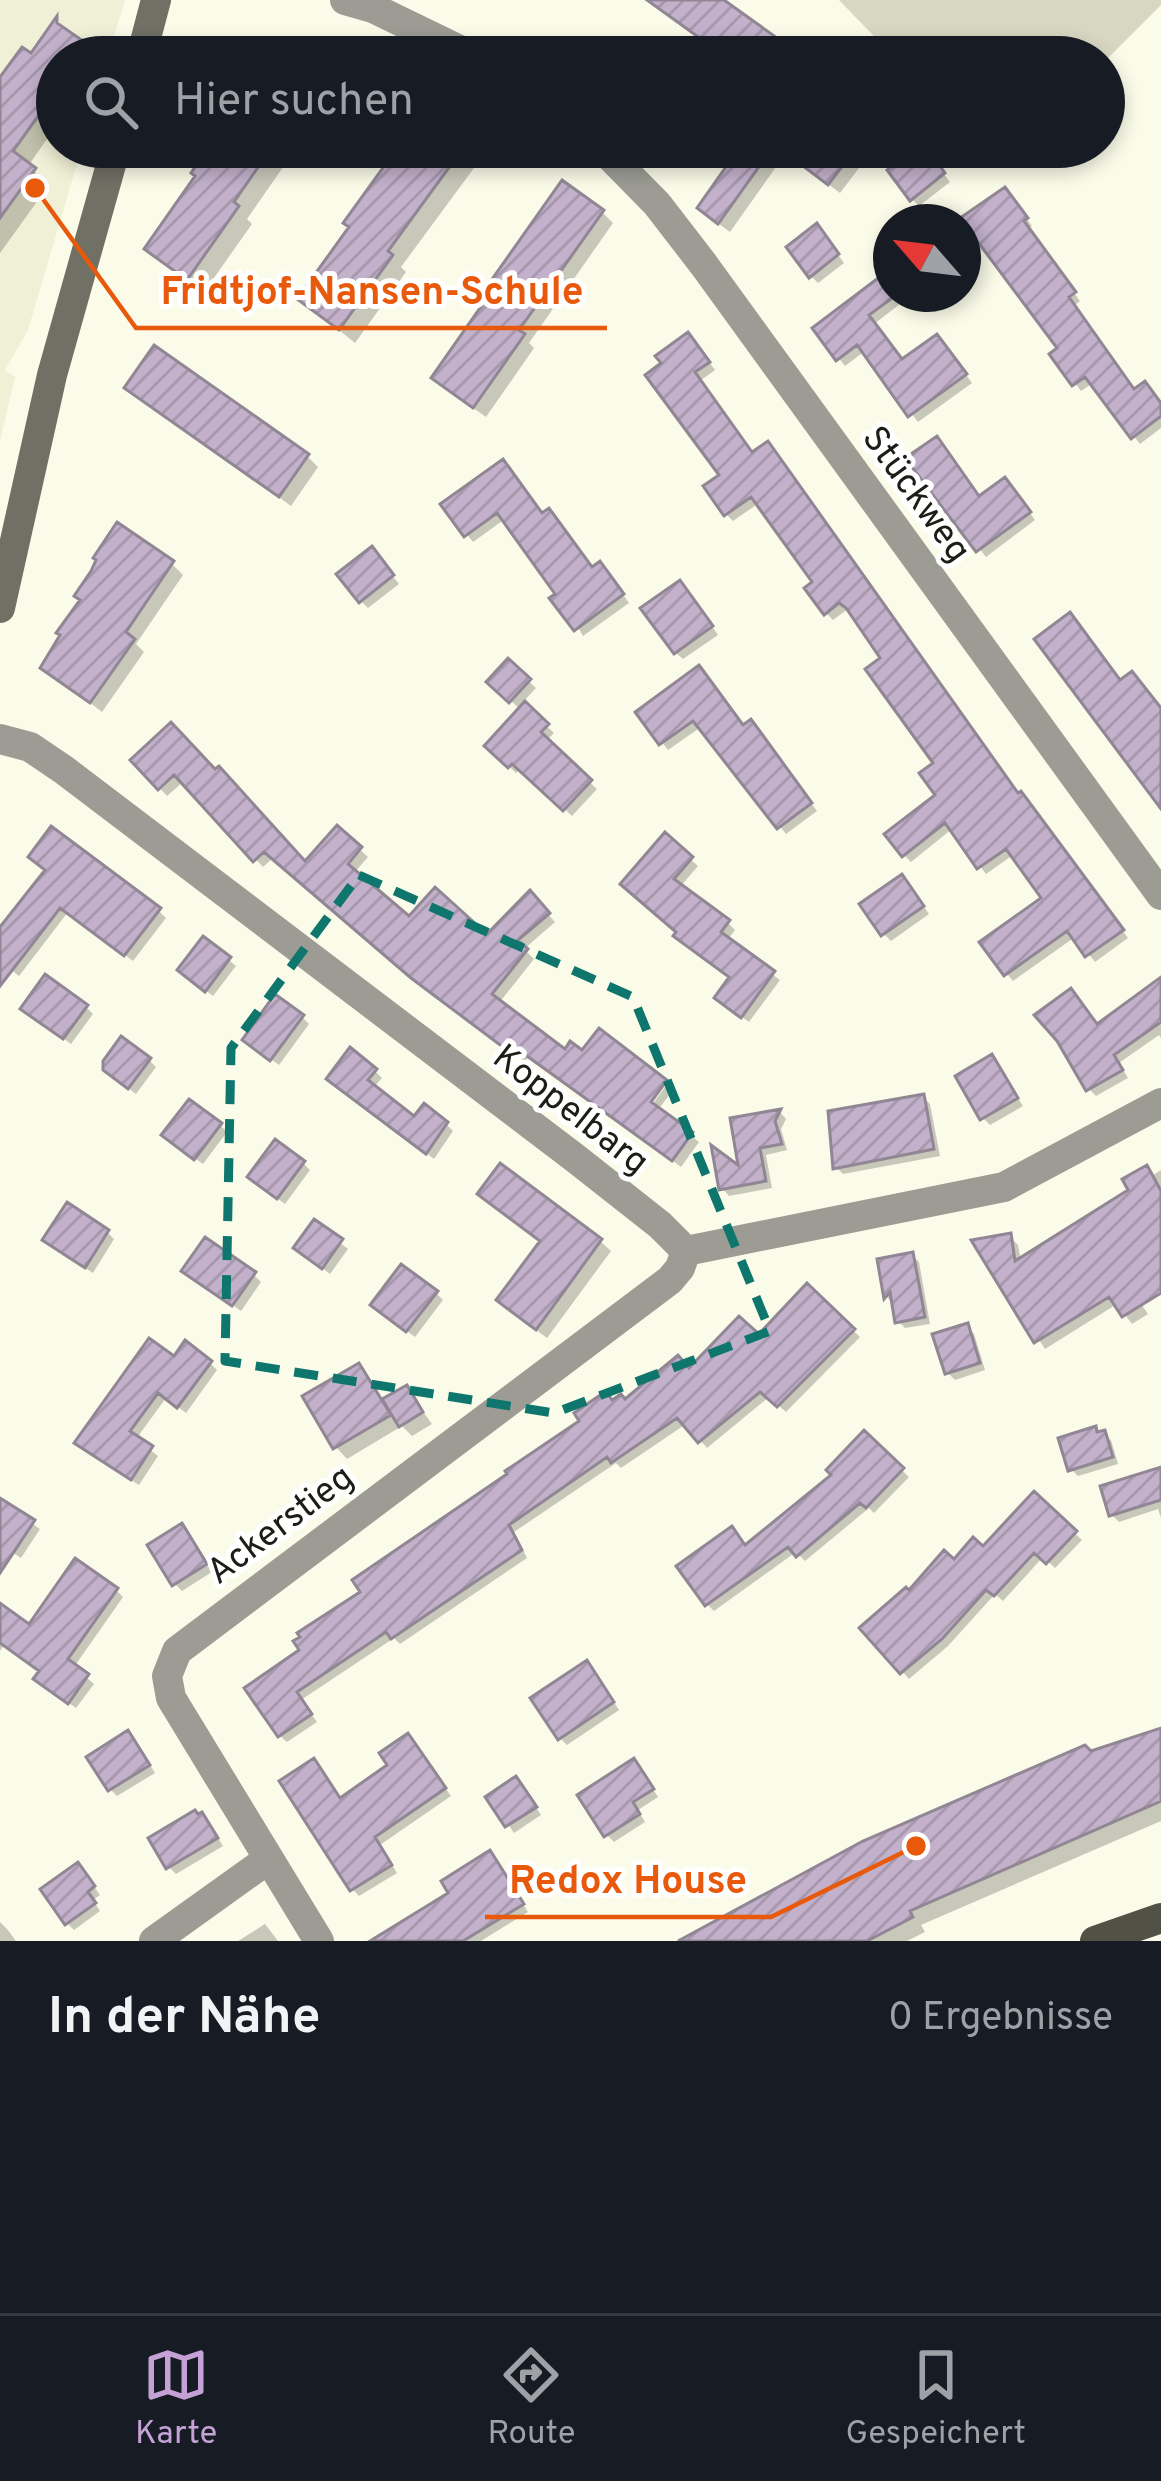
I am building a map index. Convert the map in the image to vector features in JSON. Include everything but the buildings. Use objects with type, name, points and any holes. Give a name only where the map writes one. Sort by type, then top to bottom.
[{"type":"main road","points":[[1096,1941],[1161,1918]]},
{"type":"street","points":[[147,36],[156,0]]},
{"type":"street","points":[[345,0],[431,36]]},
{"type":"street","points":[[0,608],[52,375],[110,168]]},
{"type":"street","name":"Stückweg","points":[[622,168],[657,204],[704,265],[1161,895]]},
{"type":"street","name":"Koppelbarg","points":[[0,739],[30,747],[64,770],[559,1146],[686,1251]]},
{"type":"street","points":[[686,1251],[1004,1187],[1161,1103]]},
{"type":"street","name":"Ackerstieg","points":[[319,1941],[171,1698],[167,1676],[177,1651],[670,1280],[686,1251]]},
{"type":"street","points":[[154,1941],[268,1860]]},
{"type":"highlighted area","points":[[359,875],[633,997],[770,1331],[554,1413],[225,1361],[231,1048]]},
{"type":"shaded area","points":[[0,0],[125,0],[114,36],[36,36],[36,168],[76,168],[28,330],[5,370],[15,377],[0,441]]},
{"type":"shaded area","points":[[839,0],[1161,0],[1125,41],[1125,36],[874,36]]},
{"type":"place","name":"Fridtjof-Nansen-Schule","points":[[35,188]]},
{"type":"place","name":"Redox House","points":[[916,1846]]}]
